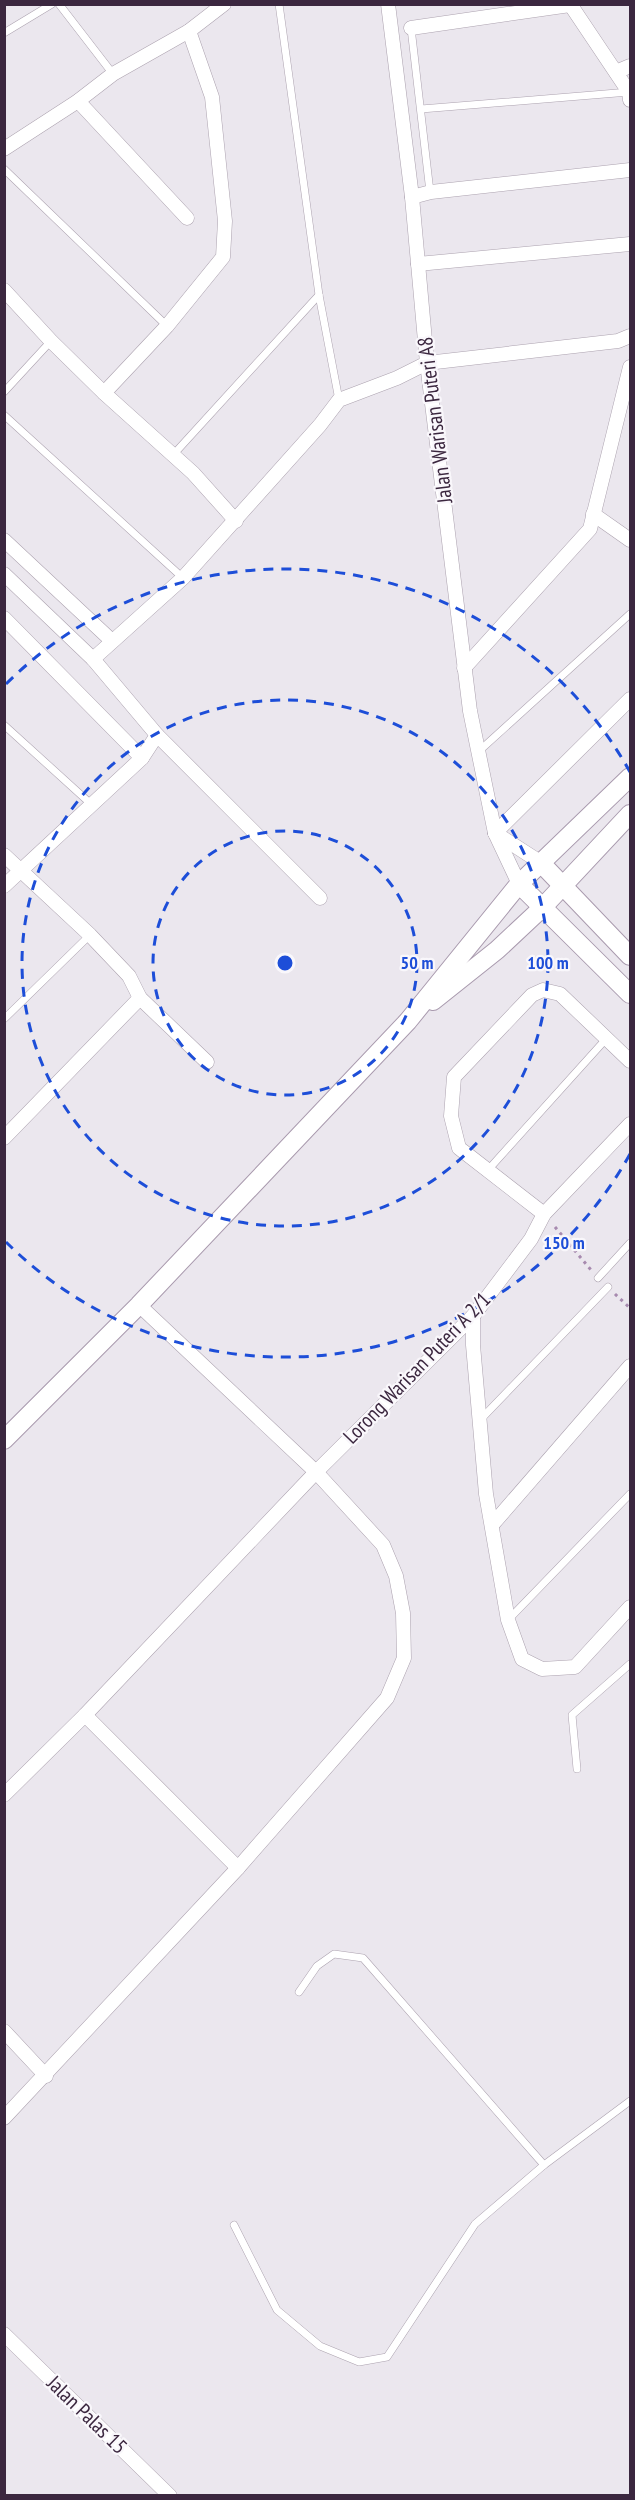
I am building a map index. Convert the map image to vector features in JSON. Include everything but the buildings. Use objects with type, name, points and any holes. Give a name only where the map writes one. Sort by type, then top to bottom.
[{"type":"street","points":[[4,149],[78,101],[113,74],[189,31],[224,4]]},
{"type":"street","name":"Jalan Warisan Puteri A8","points":[[388,4],[412,197],[427,363],[464,668],[478,752],[495,832],[519,884]]},
{"type":"street","points":[[411,28],[570,5],[630,96]]},
{"type":"street","points":[[104,393],[167,326],[223,257],[225,221],[212,97],[189,31]]},
{"type":"street","points":[[616,72],[630,66]]},
{"type":"street","points":[[78,101],[187,218]]},
{"type":"street","points":[[412,197],[430,192],[630,170]]},
{"type":"street","points":[[418,264],[630,244]]},
{"type":"street","points":[[4,290],[51,341],[104,393],[193,473],[236,520]]},
{"type":"street","points":[[93,659],[183,578],[320,425],[339,400],[397,378],[427,363],[618,341],[630,336]]},
{"type":"street","points":[[464,668],[590,529],[627,395],[630,367]]},
{"type":"street","points":[[593,514],[630,540]]},
{"type":"street","points":[[4,540],[112,641]]},
{"type":"street","points":[[4,574],[93,659],[158,735],[320,898]]},
{"type":"street","points":[[4,618],[142,758]]},
{"type":"street","points":[[630,699],[495,832],[540,862],[630,956]]},
{"type":"street","points":[[4,886],[142,758],[158,735]]},
{"type":"street","points":[[6,1437],[139,1305],[408,1021],[519,884],[630,777]]},
{"type":"street","points":[[408,1021],[497,950],[543,907],[630,814]]},
{"type":"street","points":[[4,855],[90,935],[129,976],[140,998],[207,1062]]},
{"type":"street","points":[[519,884],[630,994]]},
{"type":"street","points":[[544,1214],[459,1148],[451,1116],[454,1077],[532,995],[543,990],[560,994],[630,1061]]},
{"type":"street","points":[[4,1138],[140,998]]},
{"type":"street","name":"Lorong Warisan Puteri A 2/1","points":[[4,1796],[85,1715],[316,1472],[473,1316],[531,1239],[544,1214],[630,1124]]},
{"type":"street","points":[[4,2118],[46,2076],[238,1868],[387,1698],[404,1658],[403,1613],[396,1576],[382,1545],[316,1472],[139,1305]]},
{"type":"street","points":[[473,1316],[486,1494],[508,1620],[522,1659],[542,1669],[575,1667],[630,1607]]},
{"type":"street","points":[[492,1525],[630,1366]]},
{"type":"street","points":[[85,1715],[238,1868]]},
{"type":"street","points":[[4,2031],[46,2076]]},
{"type":"street","name":"Jalan Palas 15","points":[[4,2334],[170,2496]]},
{"type":"lane","points":[[4,33],[52,4]]},
{"type":"lane","points":[[59,4],[113,74]]},
{"type":"lane","points":[[279,4],[319,295],[339,400]]},
{"type":"lane","points":[[411,28],[430,192]]},
{"type":"lane","points":[[421,109],[630,96]]},
{"type":"lane","points":[[4,169],[167,326]]},
{"type":"lane","points":[[173,455],[319,295]]},
{"type":"lane","points":[[4,393],[51,341]]},
{"type":"lane","points":[[4,415],[183,578]]},
{"type":"lane","points":[[478,752],[630,614]]},
{"type":"lane","points":[[4,725],[91,804]]},
{"type":"lane","points":[[4,1019],[90,935]]},
{"type":"lane","points":[[488,1170],[606,1039]]},
{"type":"lane","points":[[598,1278],[630,1243]]},
{"type":"lane","points":[[479,1421],[608,1287]]},
{"type":"lane","points":[[508,1620],[630,1494]]},
{"type":"lane","points":[[577,1768],[572,1715],[630,1664]]},
{"type":"lane","points":[[298,1992],[317,1966],[334,1954],[363,1958],[544,2165]]},
{"type":"lane","points":[[234,2225],[277,2310],[320,2346],[359,2362],[387,2357],[475,2224],[544,2165],[630,2101]]},
{"type":"path","points":[[544,1214],[598,1278]]},
{"type":"path","points":[[608,1287],[630,1308]]}]
